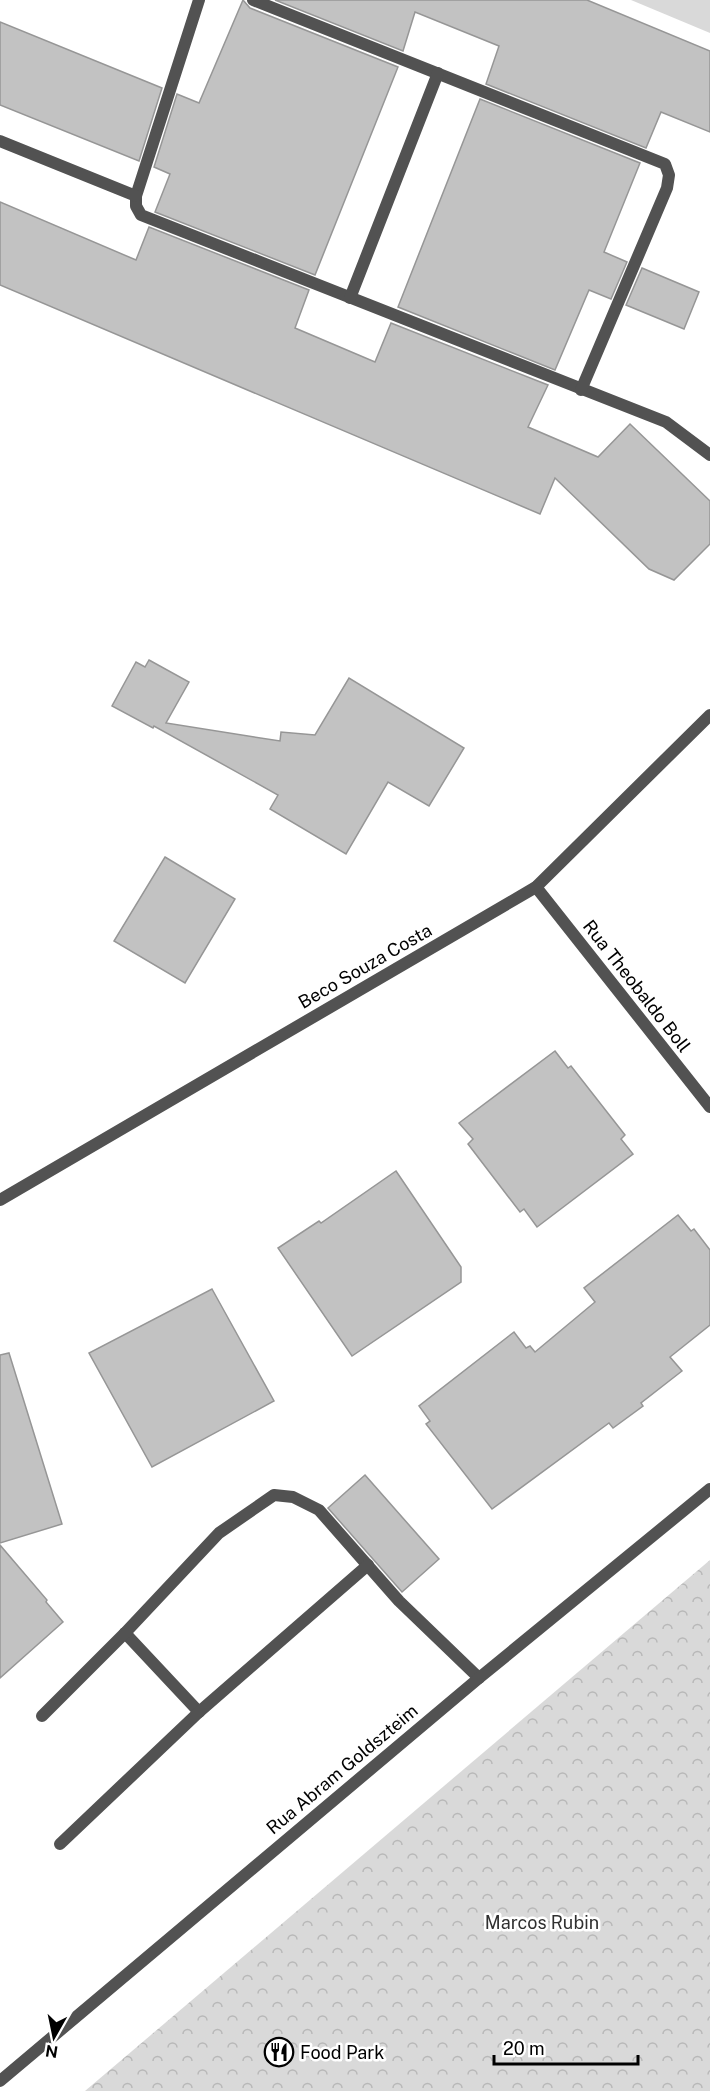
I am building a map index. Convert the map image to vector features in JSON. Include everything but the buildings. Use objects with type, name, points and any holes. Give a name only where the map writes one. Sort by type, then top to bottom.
[{"type":"street","points":[[199,0],[136,196],[136,206],[141,215],[666,422],[710,455]]},
{"type":"street","points":[[253,0],[665,164],[669,175],[667,188],[581,390]]},
{"type":"street","points":[[350,298],[438,73]]},
{"type":"street","points":[[0,141],[136,196]]},
{"type":"street","name":"Beco Souza Costa","points":[[0,1200],[536,887],[710,715]]},
{"type":"street","name":"Rua Theobaldo Boll","points":[[536,887],[710,1107]]},
{"type":"street","name":"Rua Abram Goldszteim","points":[[0,2081],[479,1678],[710,1489]]},
{"type":"street","points":[[42,1716],[125,1633],[219,1533],[274,1495],[293,1497],[319,1510],[399,1601],[479,1678]]},
{"type":"street","points":[[60,1844],[199,1712],[368,1565]]},
{"type":"street","points":[[125,1633],[199,1712]]},
{"type":"green space","points":[[631,0],[710,0],[710,33]]},
{"type":"green space","name":"Marcos Rubin","points":[[710,1560],[710,2091],[85,2091]]},
{"type":"place","name":"Food Park","points":[[279,2052]]}]
